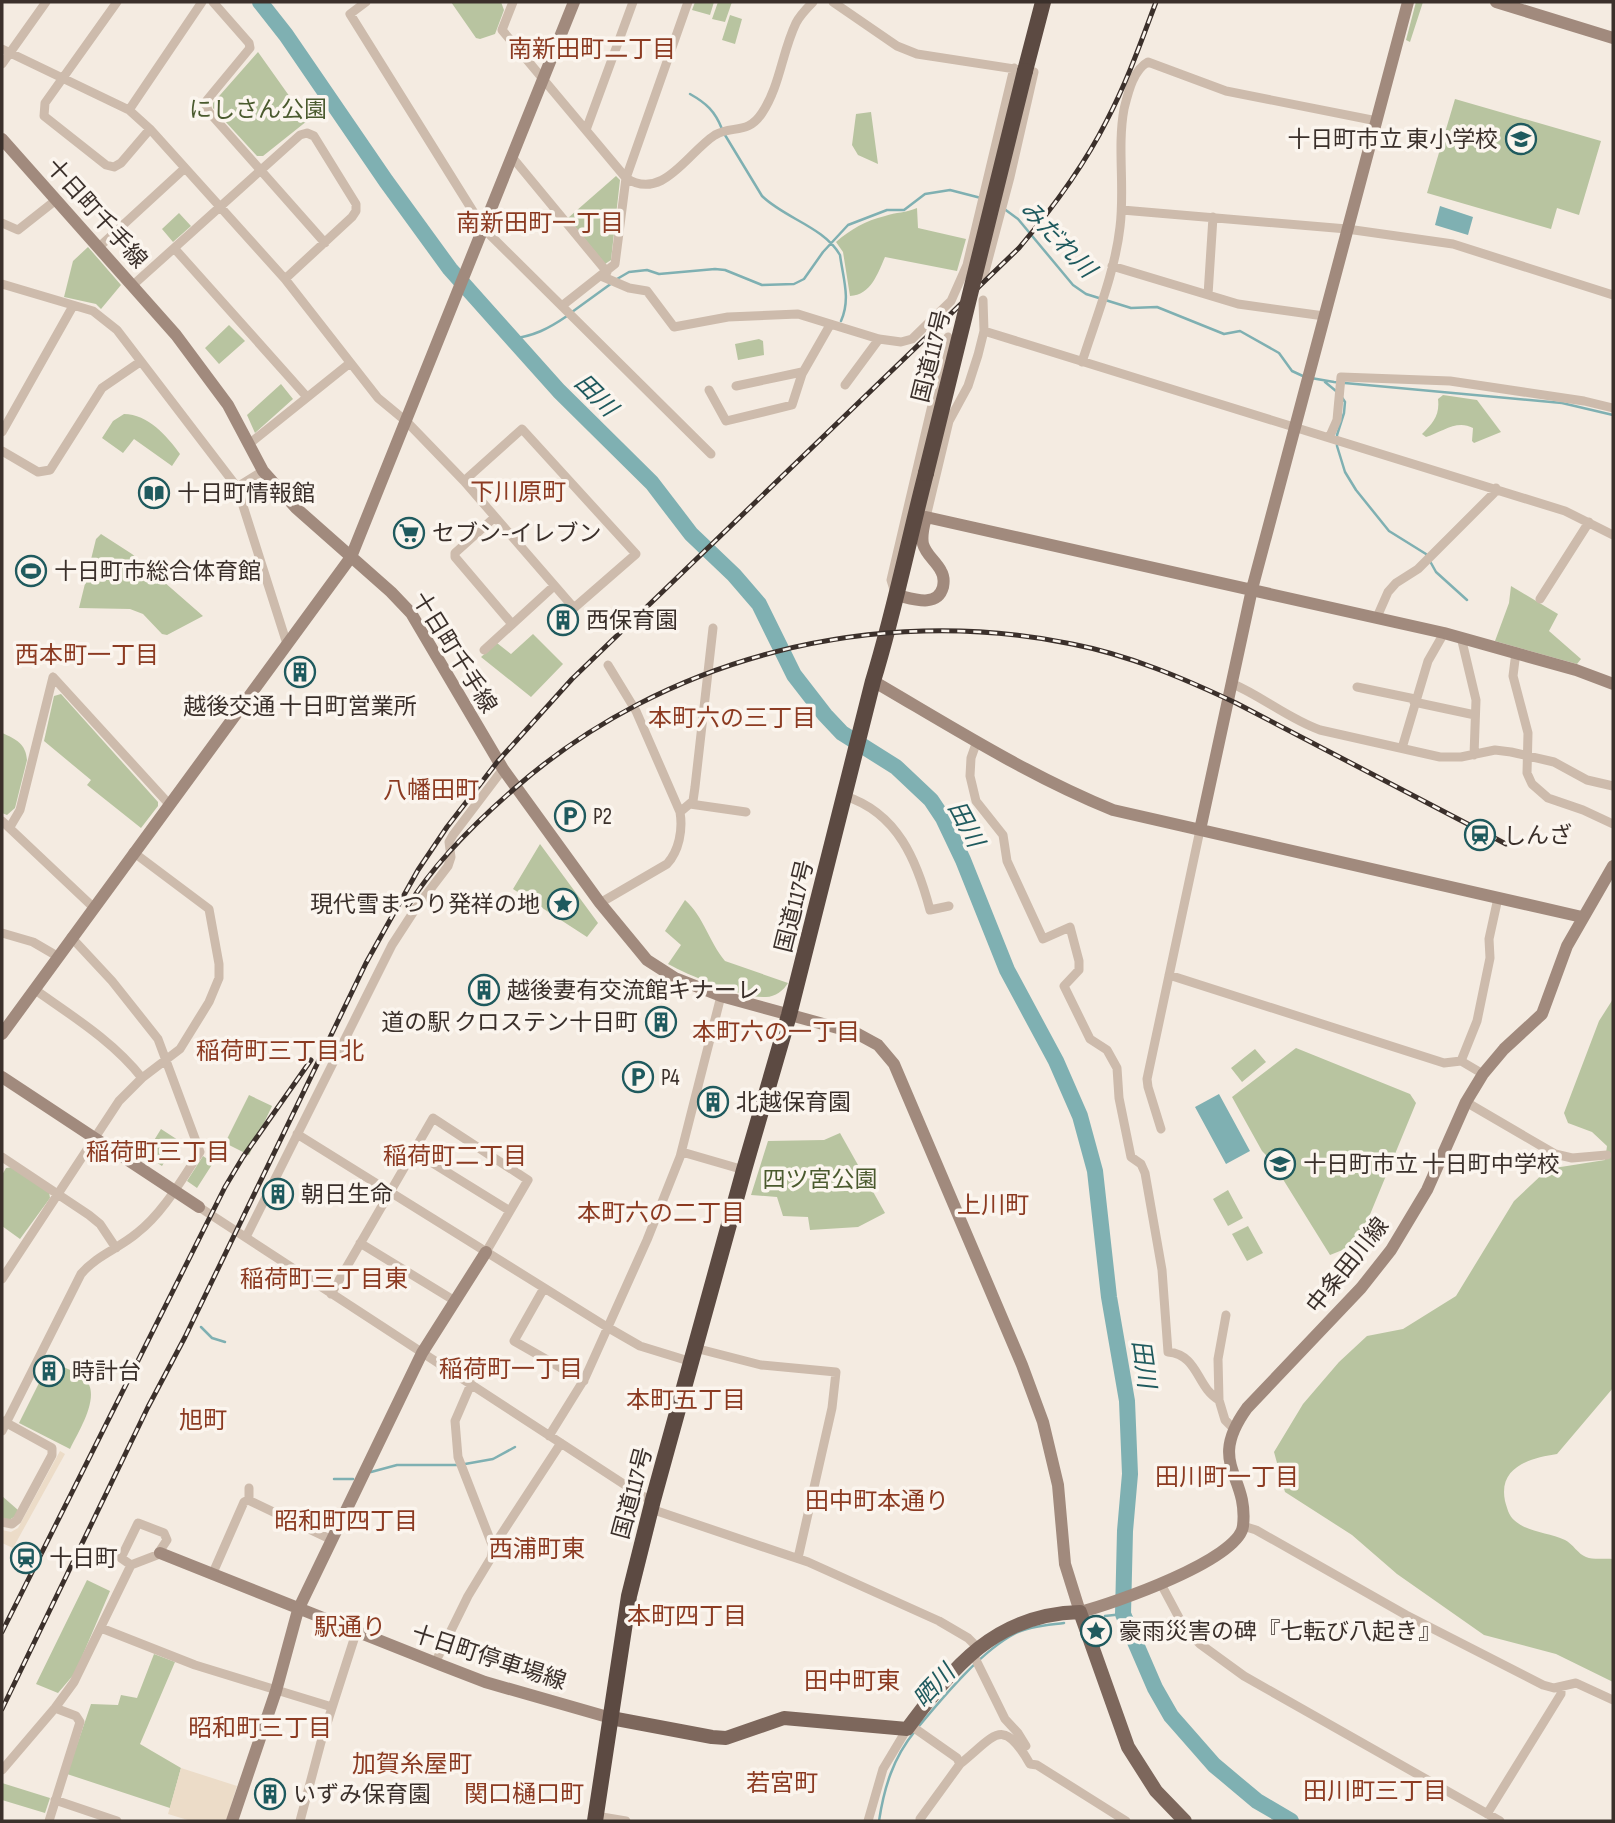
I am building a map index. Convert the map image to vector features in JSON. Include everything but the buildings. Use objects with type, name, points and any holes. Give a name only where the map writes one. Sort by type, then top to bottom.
[{"type":"highway","name":"国道117号","points":[[596,1819],[629,1596],[693,1355],[789,1015],[873,681],[890,627],[895,595],[1020,69],[1043,2]]},
{"type":"main road","points":[[611,1718],[726,1738],[784,1718],[908,1727],[940,1684],[975,1650],[1020,1622],[1080,1612],[1128,1747],[1157,1791],[1185,1821]]},
{"type":"street","points":[[2,64],[6,51],[46,2]]},
{"type":"street","points":[[117,2],[45,103],[44,116],[106,165],[114,167],[121,163],[150,129]]},
{"type":"street","points":[[129,110],[202,2]]},
{"type":"street","points":[[213,2],[249,43],[250,48],[207,100],[206,106],[325,243]]},
{"type":"street","points":[[366,2],[350,13],[484,229],[711,454]]},
{"type":"street","points":[[2,1034],[351,556],[574,2]]},
{"type":"street","points":[[586,130],[633,2]]},
{"type":"street","points":[[563,305],[606,276],[615,264],[626,178],[688,2]]},
{"type":"street","points":[[511,3],[502,30],[626,178],[633,183],[645,185],[665,179],[715,135],[740,130],[754,123],[771,97],[797,20],[813,2]]},
{"type":"street","points":[[833,2],[897,46],[918,54],[1034,72],[985,275]]},
{"type":"street","points":[[1161,1129],[1147,1087],[1147,1079],[1252,589],[1408,2]]},
{"type":"street","points":[[1496,2],[1613,38]]},
{"type":"street","points":[[6,51],[129,110],[150,129],[285,279],[377,398],[407,422],[464,481],[574,608],[636,554],[522,429],[464,481]]},
{"type":"street","points":[[1082,362],[1112,267],[1122,210],[1122,120],[1127,94],[1141,66],[1148,62],[1226,91],[1377,121]]},
{"type":"street","points":[[512,157],[606,276],[620,285],[647,291],[674,327],[728,317],[798,314],[879,339],[901,342],[912,339],[951,302],[967,265],[975,226],[1020,69]]},
{"type":"street","points":[[133,285],[300,135],[307,133],[314,136],[356,204],[356,211],[285,279]]},
{"type":"street","name":"十日町千手線","points":[[2,139],[133,285],[202,369],[228,405],[264,471],[296,508],[411,613],[503,769],[600,903],[647,960],[675,978],[721,996],[856,1033],[878,1045],[894,1064],[1043,1422],[1058,1485],[1065,1564],[1080,1612]]},
{"type":"street","points":[[99,247],[186,168]]},
{"type":"street","points":[[2,223],[18,230],[56,200]]},
{"type":"street","points":[[1122,210],[1347,229],[1453,244],[1613,295]]},
{"type":"street","points":[[1208,295],[1213,218]]},
{"type":"street","points":[[975,226],[996,230]]},
{"type":"street","points":[[174,248],[307,397]]},
{"type":"street","points":[[1112,267],[1238,304],[1324,316]]},
{"type":"street","points":[[3,288],[93,311],[117,331],[237,487],[287,644]]},
{"type":"street","points":[[948,337],[891,580],[895,595],[928,601],[942,591],[943,573],[928,554],[922,538],[949,421],[968,386],[984,331],[983,300]]},
{"type":"street","points":[[2,432],[73,306]]},
{"type":"street","points":[[709,390],[726,421],[792,405],[803,372],[830,325]]},
{"type":"street","points":[[984,331],[1496,488],[1565,511],[1613,535]]},
{"type":"street","points":[[845,385],[879,339]]},
{"type":"street","points":[[944,354],[976,362]]},
{"type":"street","points":[[2,451],[38,472],[50,470],[102,388],[141,362]]},
{"type":"street","points":[[249,444],[350,363]]},
{"type":"street","points":[[736,386],[803,372]]},
{"type":"street","points":[[1329,438],[1337,420],[1341,377],[1450,381],[1584,401],[1613,408]]},
{"type":"street","points":[[237,487],[264,471]]},
{"type":"street","points":[[1377,617],[1395,583],[1418,569],[1496,488]]},
{"type":"street","points":[[495,517],[456,552],[455,556],[512,624]]},
{"type":"street","points":[[926,517],[1461,637],[1613,684]]},
{"type":"street","points":[[1540,599],[1589,522]]},
{"type":"street","points":[[484,650],[554,586]]},
{"type":"street","points":[[680,813],[693,801],[713,628]]},
{"type":"street","points":[[1402,748],[1428,661],[1444,633]]},
{"type":"street","points":[[1461,637],[1476,700],[1474,755]]},
{"type":"street","points":[[1516,652],[1513,676],[1528,733],[1527,773],[1532,784],[1548,797],[1613,824]]},
{"type":"street","points":[[600,903],[671,860],[679,839],[681,822],[680,813],[636,711],[608,665]]},
{"type":"street","points":[[93,907],[6,824],[20,810],[53,677],[169,804]]},
{"type":"street","points":[[873,681],[1070,793],[1113,810],[1583,917]]},
{"type":"street","points":[[1233,684],[1305,724],[1440,757],[1461,757],[1495,750],[1511,752],[1554,762],[1587,780],[1613,786]]},
{"type":"street","points":[[1357,687],[1475,715]]},
{"type":"street","points":[[977,741],[971,758],[975,801],[1003,835],[1007,861],[1043,939],[1070,927],[1079,970],[1064,986],[1090,1038],[1107,1050],[1117,1068],[1119,1098],[1131,1157],[1141,1164],[1145,1173],[1162,1270],[1168,1352],[1180,1353],[1192,1364],[1212,1396],[1219,1399]]},
{"type":"street","points":[[246,1237],[392,945],[448,866],[451,858],[449,842],[453,835],[503,769]]},
{"type":"street","points":[[845,796],[869,806],[891,824],[920,873],[930,910],[949,906]]},
{"type":"street","points":[[690,804],[746,812]]},
{"type":"street","points":[[2,1279],[118,1101],[142,1078],[180,1049],[209,1002],[219,978],[209,909],[133,852]]},
{"type":"street","name":"中条田川線","points":[[1233,1428],[1247,1408],[1361,1288],[1391,1251],[1427,1190],[1466,1102],[1483,1074],[1504,1049],[1542,1014],[1567,946],[1613,866]]},
{"type":"street","points":[[1461,1061],[1477,1021],[1490,958],[1489,939],[1498,898]]},
{"type":"street","points":[[2,933],[33,942],[57,956]]},
{"type":"street","points":[[2,1522],[12,1524],[18,1520],[52,1455],[52,1448],[48,1444],[3,1425],[81,1274],[92,1261],[138,1233],[158,1212],[200,1152],[158,1039],[137,1010],[71,937]]},
{"type":"street","points":[[1169,975],[1444,1063],[1461,1061],[1483,1074]]},
{"type":"street","points":[[34,989],[106,1040],[126,1057],[142,1078]]},
{"type":"street","points":[[549,1436],[584,1381],[647,1240],[682,1152],[721,996]]},
{"type":"street","points":[[2,1077],[652,1504],[798,1558],[939,1621],[968,1638],[1005,1719],[1018,1733],[1037,1765]]},
{"type":"street","points":[[1466,1102],[1555,1154],[1573,1158],[1607,1155]]},
{"type":"street","points":[[232,1821],[276,1690],[298,1610],[422,1353],[528,1180],[433,1118],[331,1294]]},
{"type":"street","points":[[297,1134],[640,1346],[761,1365],[836,1371],[832,1408],[798,1558]]},
{"type":"street","points":[[413,1151],[510,1211]]},
{"type":"street","points":[[682,1152],[744,1170]]},
{"type":"street","points":[[3,1161],[100,1224],[116,1248]]},
{"type":"street","points":[[360,1243],[455,1301]]},
{"type":"street","points":[[544,1288],[514,1341],[584,1381]]},
{"type":"street","points":[[1080,1612],[1107,1605],[1161,1584],[1237,1541],[1243,1526],[1243,1510],[1229,1458],[1229,1440],[1233,1428],[1225,1420],[1219,1399],[1218,1359],[1226,1315]]},
{"type":"street","points":[[471,1384],[456,1420],[458,1457],[494,1547]]},
{"type":"street","points":[[435,1663],[468,1596],[491,1558],[494,1547],[561,1443]]},
{"type":"street","points":[[248,1488],[249,1500]]},
{"type":"street","points":[[249,1500],[332,1540]]},
{"type":"street","points":[[212,1575],[244,1502],[249,1500]]},
{"type":"street","points":[[2,1770],[55,1709],[74,1682],[131,1565],[160,1552],[167,1536],[138,1523],[121,1558],[131,1565]]},
{"type":"street","points":[[1243,1526],[1256,1530],[1406,1615],[1543,1685],[1561,1687],[1576,1684],[1613,1700]]},
{"type":"street","name":"十日町停車場線","points":[[160,1552],[298,1610],[485,1682],[611,1718]]},
{"type":"street","points":[[1161,1584],[1185,1629],[1209,1651],[1244,1676],[1500,1821]]},
{"type":"street","points":[[101,1628],[195,1665],[332,1707]]},
{"type":"street","points":[[300,1821],[356,1633]]},
{"type":"street","points":[[1487,1814],[1560,1694],[1561,1687]]},
{"type":"street","points":[[49,1821],[80,1722],[76,1716],[55,1709]]},
{"type":"street","points":[[868,1821],[883,1769],[908,1727],[957,1758],[960,1765]]},
{"type":"street","points":[[920,1821],[960,1765],[1002,1733],[1016,1741],[1030,1764],[1037,1765],[1126,1821]]},
{"type":"street","points":[[55,1800],[101,1819],[117,1821]]},
{"type":"street","points":[[596,1819],[626,1821]]},
{"type":"green space","points":[[451,2],[501,2],[504,10],[495,34],[476,38]]},
{"type":"green space","points":[[695,2],[714,2],[710,15],[692,10]]},
{"type":"green space","points":[[718,2],[732,2],[725,22],[712,19]]},
{"type":"green space","points":[[1416,2],[1423,2],[1410,42],[1406,40]]},
{"type":"green space","points":[[730,15],[742,19],[735,44],[722,40]]},
{"type":"green space","name":"にしさん公園","points":[[258,52],[307,121],[263,156],[257,156],[213,108],[213,103]]},
{"type":"green space","points":[[1455,99],[1601,141],[1579,215],[1557,208],[1551,229],[1427,193]]},
{"type":"green space","points":[[871,112],[878,164],[858,155],[852,145],[856,114]]},
{"type":"green space","points":[[616,176],[620,180],[611,260],[605,264],[568,218]]},
{"type":"green space","points":[[917,208],[918,228],[966,239],[957,271],[885,257],[868,287],[857,295],[850,296],[843,252],[836,242],[865,223]]},
{"type":"green space","points":[[179,213],[191,226],[173,242],[162,229]]},
{"type":"green space","points":[[88,247],[121,285],[101,309],[96,304],[64,297],[73,261]]},
{"type":"green space","points":[[229,325],[245,341],[219,364],[205,348]]},
{"type":"green space","points":[[759,339],[763,341],[764,355],[738,360],[735,344]]},
{"type":"green space","points":[[281,384],[293,399],[255,433],[247,415]]},
{"type":"green space","points":[[1443,395],[1477,400],[1501,432],[1474,443],[1473,428],[1461,425],[1426,437],[1422,434],[1435,418],[1438,399]]},
{"type":"green space","points":[[124,414],[149,422],[169,440],[180,454],[172,466],[134,439],[123,453],[102,438],[113,421]]},
{"type":"green space","points":[[101,534],[132,554],[203,616],[167,635],[162,634],[143,614],[130,609],[79,608],[96,539]]},
{"type":"green space","points":[[1511,586],[1558,614],[1549,631],[1581,659],[1577,664],[1495,641],[1509,603]]},
{"type":"green space","points":[[533,634],[563,664],[531,697],[481,657],[497,643],[511,654]]},
{"type":"green space","points":[[61,694],[158,802],[158,806],[141,828],[87,785],[91,780],[44,741],[54,696]]},
{"type":"green space","points":[[2,733],[19,743],[25,750],[27,760],[15,808],[7,815],[2,813]]},
{"type":"green space","points":[[540,844],[598,923],[587,937],[513,889]]},
{"type":"green space","points":[[685,900],[697,914],[725,961],[788,983],[784,988],[769,997],[756,997],[702,980],[668,964],[681,945],[665,931]]},
{"type":"green space","points":[[1613,999],[1613,1388],[1557,1454],[1536,1458],[1518,1466],[1506,1480],[1504,1489],[1508,1512],[1520,1524],[1565,1540],[1586,1557],[1613,1559],[1613,1682],[1556,1654],[1484,1635],[1397,1574],[1352,1535],[1285,1492],[1274,1452],[1303,1404],[1339,1362],[1367,1336],[1403,1329],[1456,1296],[1514,1201],[1548,1169],[1605,1160],[1607,1146],[1592,1132],[1568,1123],[1564,1113],[1599,1021]]},
{"type":"green space","points":[[1296,1048],[1410,1094],[1416,1103],[1364,1229],[1345,1249],[1330,1255],[1271,1160],[1262,1151],[1232,1097]]},
{"type":"green space","points":[[1255,1049],[1266,1062],[1242,1082],[1231,1068]]},
{"type":"green space","points":[[249,1095],[272,1106],[249,1155],[225,1143]]},
{"type":"green space","points":[[161,1129],[178,1140],[162,1166],[145,1155]]},
{"type":"green space","name":"四ツ宮公園","points":[[840,1133],[885,1213],[858,1227],[810,1230],[808,1217],[783,1216],[777,1197],[751,1195],[768,1141],[824,1140]]},
{"type":"green space","points":[[203,1156],[213,1163],[197,1188],[187,1181]]},
{"type":"green space","points":[[14,1167],[49,1191],[50,1198],[20,1239],[2,1226],[2,1175],[6,1168]]},
{"type":"green space","points":[[1228,1190],[1243,1218],[1228,1226],[1213,1199]]},
{"type":"green space","points":[[1248,1226],[1263,1253],[1247,1261],[1232,1234]]},
{"type":"green space","points":[[50,1361],[84,1378],[91,1393],[87,1413],[70,1449],[19,1423]]},
{"type":"green space","points":[[2,1496],[18,1510],[17,1515],[11,1519],[2,1519]]},
{"type":"green space","points":[[87,1580],[110,1591],[75,1673],[58,1693],[36,1684]]},
{"type":"green space","points":[[154,1654],[175,1662],[140,1744],[181,1768],[170,1808],[67,1774],[91,1704],[118,1705],[121,1695],[137,1698]]},
{"type":"green space","points":[[2,1783],[50,1798],[45,1813],[2,1800]]},
{"type":"shaded area","points":[[60,1451],[65,1454],[13,1548],[2,1543],[2,1530],[11,1532],[18,1528]]},
{"type":"shaded area","points":[[181,1768],[237,1786],[226,1821],[191,1821],[168,1814]]},
{"type":"water","points":[[1440,206],[1473,217],[1468,235],[1435,225]]},
{"type":"water","points":[[1219,1094],[1250,1151],[1226,1164],[1195,1107]]},
{"type":"waterway","name":"田川","points":[[260,2],[450,269],[559,391],[652,483],[691,534],[734,575],[759,604],[794,675],[825,715],[842,733],[896,767],[931,800],[943,818],[963,860],[1007,970],[1056,1061],[1080,1116],[1095,1171],[1109,1297],[1127,1401],[1130,1474],[1125,1531],[1123,1614],[1155,1688],[1171,1716],[1214,1765],[1257,1801],[1291,1821]]},
{"type":"waterway","points":[[690,94],[709,108],[722,129]]},
{"type":"waterway","points":[[725,135],[762,196],[824,237],[840,255],[846,297],[841,321]]},
{"type":"waterway","name":"みだれ川","points":[[617,279],[629,272],[647,270],[659,274],[715,269],[725,270],[762,285],[794,284],[804,279],[823,252],[848,225],[887,210],[904,210],[925,194],[950,190],[981,198]]},
{"type":"waterway","name":"みだれ川","points":[[1003,208],[1018,219],[1073,285],[1086,294],[1131,308],[1157,307],[1224,334],[1240,331],[1279,353],[1292,371],[1305,377]]},
{"type":"waterway","name":"みだれ川","points":[[572,312],[612,283]]},
{"type":"waterway","name":"みだれ川","points":[[511,339],[540,331],[567,316]]},
{"type":"waterway","name":"みだれ川","points":[[1311,378],[1562,403],[1613,415]]},
{"type":"waterway","points":[[1325,382],[1336,391]]},
{"type":"waterway","points":[[1341,396],[1345,402],[1337,446],[1345,472],[1356,490],[1389,531],[1426,554],[1436,572],[1467,600]]},
{"type":"waterway","points":[[201,1327],[212,1338],[225,1342]]},
{"type":"waterway","points":[[465,1464],[493,1459],[515,1447]]},
{"type":"waterway","points":[[371,1472],[397,1465],[458,1465]]},
{"type":"waterway","points":[[334,1479],[353,1479]]},
{"type":"waterway","name":"晒川","points":[[1105,1616],[1123,1614]]},
{"type":"waterway","name":"晒川","points":[[919,1726],[964,1675],[1003,1641],[1027,1629],[1064,1623]]},
{"type":"waterway","name":"晒川","points":[[879,1821],[891,1774],[907,1741],[915,1731]]},
{"type":"railway","points":[[2,1709],[366,963],[418,870],[447,827],[498,761],[572,679],[1019,248],[1067,187],[1098,137],[1127,77],[1156,2]]},
{"type":"railway","points":[[408,906],[430,874],[457,844],[514,789],[573,743],[637,705],[705,674],[776,652],[849,637],[923,631],[998,633],[1072,644],[1156,668],[1236,703],[1506,844]]},
{"type":"railway","points":[[2,1632],[225,1187],[311,1060]]},
{"type":"place","name":"十日町市立 東小学校","points":[[1521,139]]},
{"type":"place","name":"十日町情報館","points":[[154,493]]},
{"type":"place","name":"セブン-イレブン","points":[[409,533]]},
{"type":"place","name":"十日町市総合体育館","points":[[31,571]]},
{"type":"place","name":"西保育園","points":[[563,620]]},
{"type":"place","name":"越後交通 十日町営業所","points":[[300,672]]},
{"type":"place","name":"P2","points":[[570,816]]},
{"type":"place","name":"しんざ","points":[[1480,835]]},
{"type":"place","name":"現代雪まつり発祥の地","points":[[563,904]]},
{"type":"place","name":"越後妻有交流館キナーレ","points":[[484,990]]},
{"type":"place","name":"道の駅 クロステン十日町","points":[[661,1022]]},
{"type":"place","name":"P4","points":[[638,1077]]},
{"type":"place","name":"北越保育園","points":[[713,1102]]},
{"type":"place","name":"十日町市立 十日町中学校","points":[[1280,1164]]},
{"type":"place","name":"朝日生命","points":[[278,1194]]},
{"type":"place","name":"時計台","points":[[49,1371]]},
{"type":"place","name":"十日町","points":[[26,1558]]},
{"type":"place","name":"豪雨災害の碑『七転び八起き』","points":[[1096,1631]]},
{"type":"place","name":"いずみ保育園","points":[[270,1794]]},
{"type":"district","name":"南新田町二丁目","points":[[592,49]]},
{"type":"district","name":"南新田町一丁目","points":[[540,223]]},
{"type":"district","name":"下川原町","points":[[518,492]]},
{"type":"district","name":"西本町一丁目","points":[[87,655]]},
{"type":"district","name":"本町六の三丁目","points":[[732,718]]},
{"type":"district","name":"八幡田町","points":[[431,790]]},
{"type":"district","name":"本町六の一丁目","points":[[776,1032]]},
{"type":"district","name":"稲荷町三丁目北","points":[[280,1051]]},
{"type":"district","name":"稲荷町三丁目","points":[[158,1152]]},
{"type":"district","name":"稲荷町二丁目","points":[[455,1156]]},
{"type":"district","name":"上川町","points":[[993,1205]]},
{"type":"district","name":"本町六の二丁目","points":[[661,1213]]},
{"type":"district","name":"稲荷町三丁目東","points":[[324,1279]]},
{"type":"district","name":"稲荷町一丁目","points":[[511,1369]]},
{"type":"district","name":"本町五丁目","points":[[686,1400]]},
{"type":"district","name":"旭町","points":[[203,1420]]},
{"type":"district","name":"田川町一丁目","points":[[1227,1477]]},
{"type":"district","name":"田中町本通り","points":[[877,1501]]},
{"type":"district","name":"昭和町四丁目","points":[[346,1521]]},
{"type":"district","name":"西浦町東","points":[[537,1549]]},
{"type":"district","name":"本町四丁目","points":[[687,1616]]},
{"type":"district","name":"駅通り","points":[[350,1627]]},
{"type":"district","name":"田中町東","points":[[852,1681]]},
{"type":"district","name":"昭和町三丁目","points":[[260,1728]]},
{"type":"district","name":"加賀糸屋町","points":[[412,1764]]},
{"type":"district","name":"若宮町","points":[[782,1783]]},
{"type":"district","name":"田川町三丁目","points":[[1375,1791]]},
{"type":"district","name":"関口樋口町","points":[[524,1794]]}]
